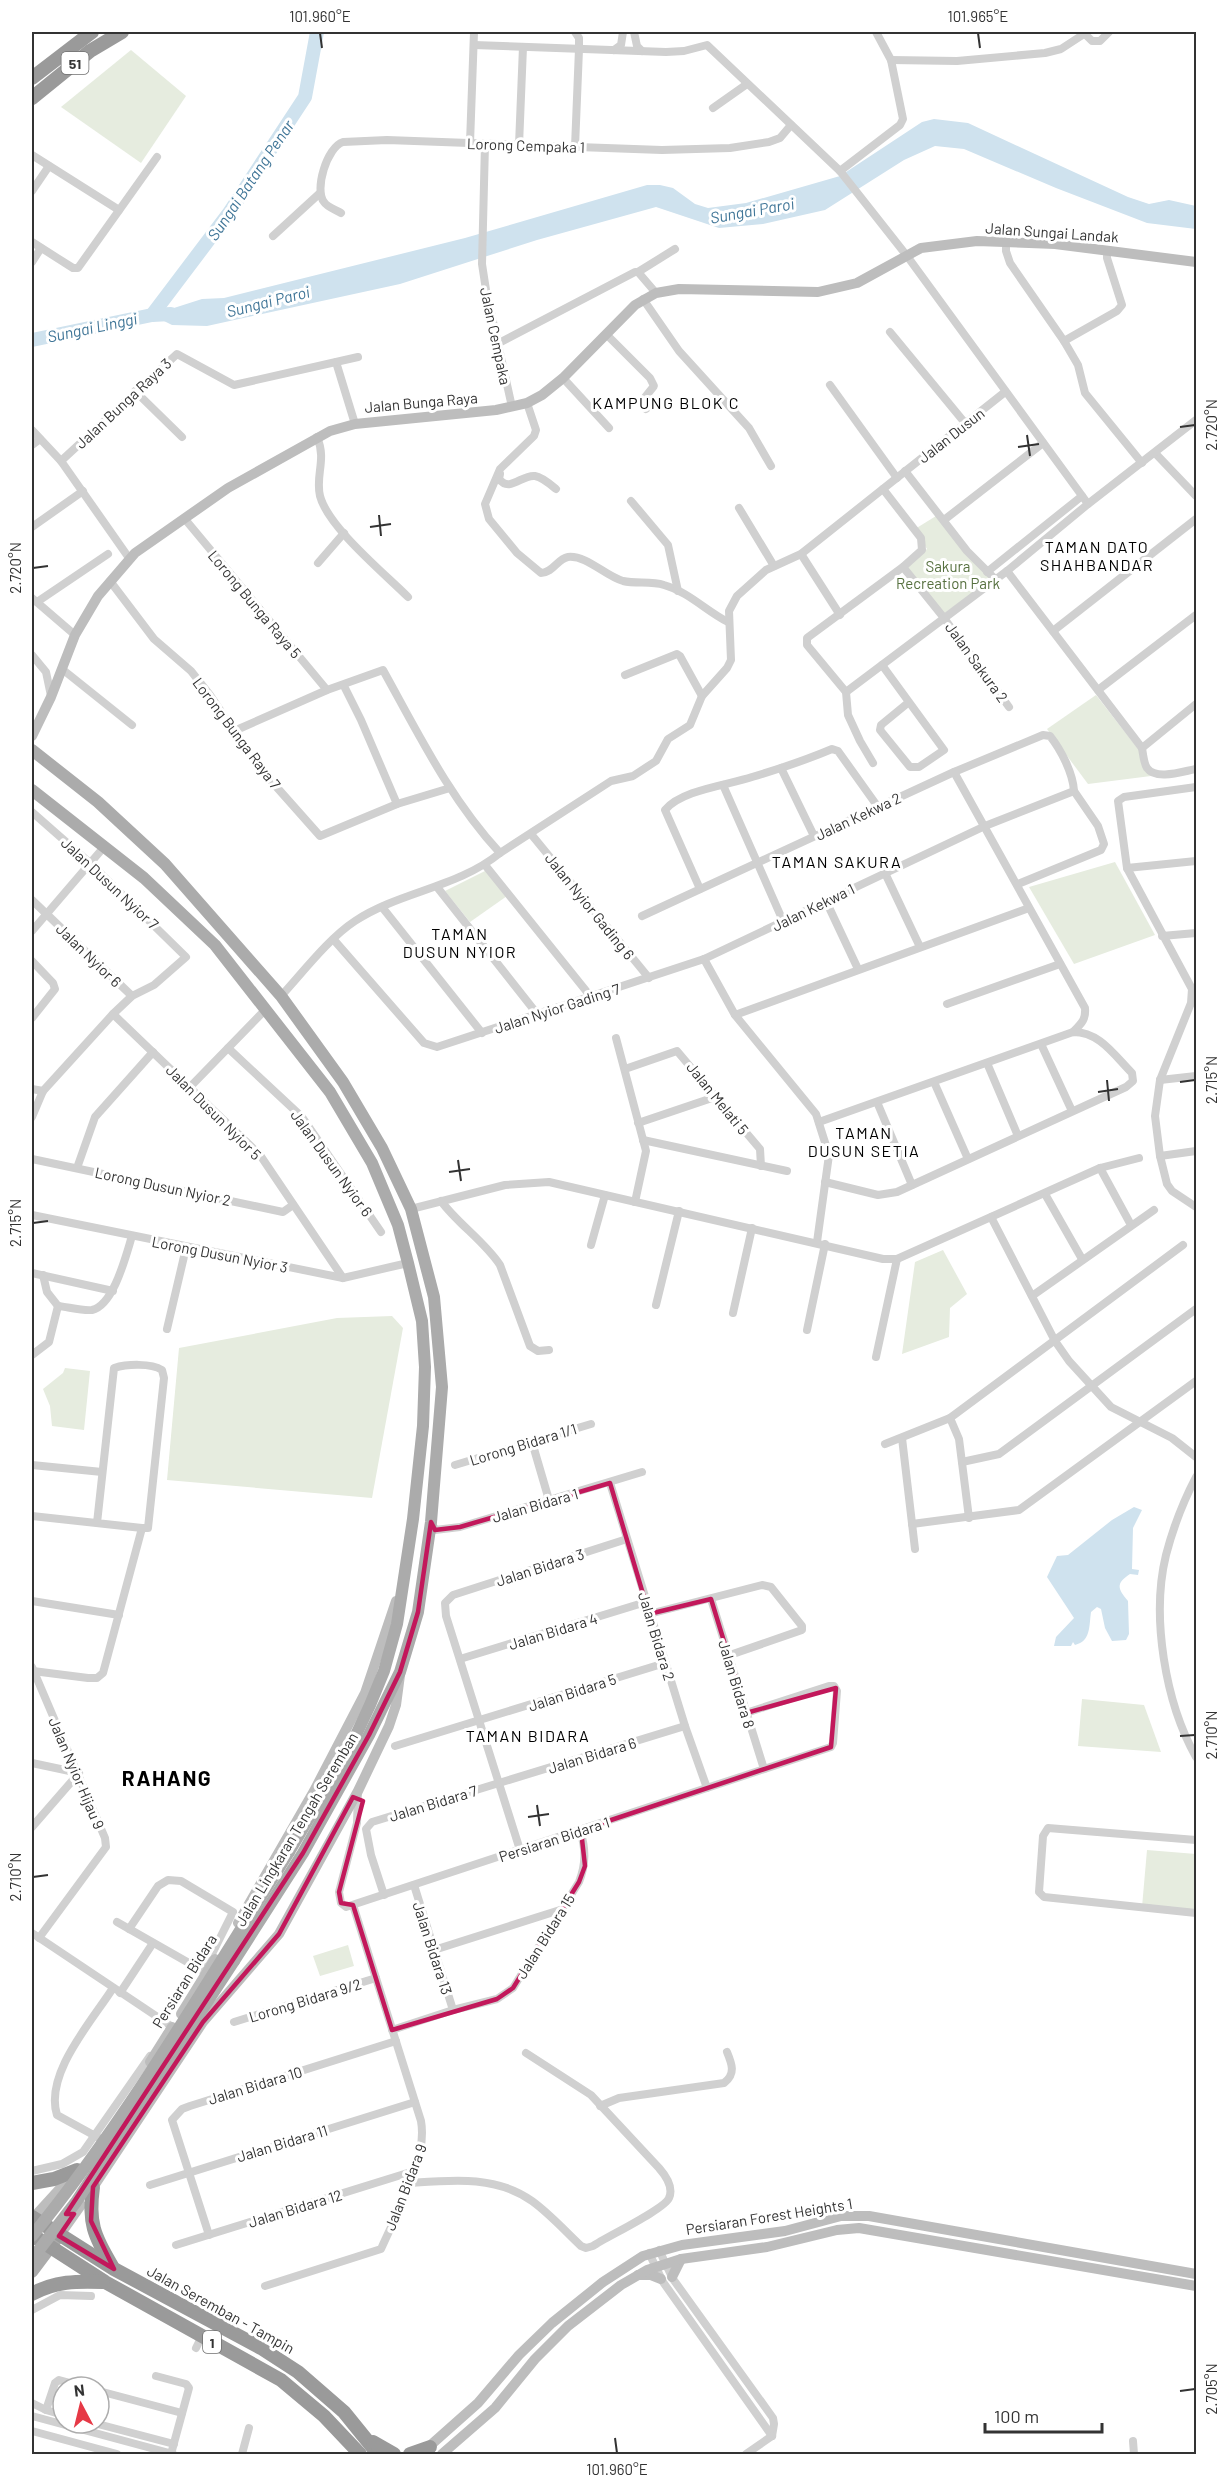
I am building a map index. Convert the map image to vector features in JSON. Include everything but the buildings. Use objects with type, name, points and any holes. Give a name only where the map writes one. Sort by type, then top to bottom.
[{"type":"highway","name":"51","points":[[32,78],[92,32]]},
{"type":"highway","name":"51","points":[[32,98],[90,51],[122,32]]},
{"type":"highway","points":[[32,2183],[54,2179],[77,2170]]},
{"type":"highway","points":[[93,2187],[91,2221],[94,2232],[114,2269]]},
{"type":"highway","name":"1","points":[[32,2218],[59,2236]]},
{"type":"highway","name":"1","points":[[32,2236],[50,2248]]},
{"type":"highway","name":"Jalan Seremban - Tampin","points":[[59,2236],[114,2269],[261,2348],[298,2372],[323,2391],[358,2428],[378,2454]]},
{"type":"highway","name":"Jalan Seremban - Tampin","points":[[50,2248],[199,2342],[281,2380],[324,2416],[360,2454]]},
{"type":"highway","points":[[32,2294],[56,2284],[71,2281],[105,2282]]},
{"type":"highway","points":[[358,2428],[379,2447],[394,2454]]},
{"type":"highway","points":[[410,2454],[425,2451]]},
{"type":"main road","name":"Jalan Lingkaran Tengah Seremban","points":[[32,750],[98,802],[165,864],[281,996],[354,1101],[382,1148],[411,1209],[434,1297],[441,1386],[431,1522],[418,1612],[400,1672],[369,1736],[303,1853],[234,1961]]},
{"type":"main road","name":"Jalan Lingkaran Tengah Seremban","points":[[32,790],[144,878],[215,945],[266,1009],[330,1092],[372,1163],[398,1224],[408,1263],[422,1321],[425,1367],[423,1426],[397,1624],[384,1671],[348,1752],[289,1852]]},
{"type":"main road","name":"Persiaran Bidara","points":[[32,2236],[68,2192],[109,2135],[289,1852]]},
{"type":"main road","name":"Persiaran Bidara","points":[[32,2259],[76,2202],[234,1961]]},
{"type":"main road","points":[[32,2272],[59,2236]]},
{"type":"street","points":[[470,143],[474,32]]},
{"type":"street","points":[[574,32],[579,38],[575,147]]},
{"type":"street","points":[[614,50],[621,45],[623,32]]},
{"type":"street","points":[[634,32],[637,46],[642,51]]},
{"type":"street","points":[[842,174],[900,125],[903,119],[891,60],[876,32]]},
{"type":"street","points":[[891,60],[957,61],[1045,53],[1061,49],[1083,33],[1092,41],[1100,41],[1109,32]]},
{"type":"street","points":[[474,45],[642,51],[684,51],[707,45],[842,174],[907,256],[1088,504]]},
{"type":"street","points":[[519,145],[523,47]]},
{"type":"street","points":[[713,108],[747,84]]},
{"type":"street","name":"Lorong Cempaka 1","points":[[320,193],[328,155],[337,144],[387,140],[662,150],[730,148],[770,142],[780,138],[791,125]]},
{"type":"street","name":"Jalan Cempaka","points":[[485,144],[481,227],[482,264],[512,407]]},
{"type":"street","points":[[32,155],[119,210]]},
{"type":"street","points":[[32,242],[73,268],[81,265],[157,157]]},
{"type":"street","points":[[32,191],[49,166]]},
{"type":"street","points":[[273,236],[320,193],[324,203],[341,213]]},
{"type":"street","points":[[1006,241],[1006,250],[1011,263],[1078,365],[1085,393],[1142,463]]},
{"type":"street","name":"Jalan Sungai Landak","points":[[907,256],[921,248],[944,244],[1006,241],[1107,250],[1197,262]]},
{"type":"street","points":[[32,262],[41,248]]},
{"type":"street","points":[[497,344],[638,272],[675,249]]},
{"type":"street","points":[[1064,341],[1122,305],[1107,258],[1107,250]]},
{"type":"street","name":"Jalan Bunga Raya","points":[[32,736],[51,697],[75,635],[129,558],[228,488],[317,437],[355,424],[512,407],[527,403],[542,395],[562,378],[643,299],[656,293],[679,289],[818,292],[857,283],[907,256]]},
{"type":"street","points":[[638,272],[656,293]]},
{"type":"street","points":[[643,299],[680,351],[749,428],[771,466]]},
{"type":"street","points":[[890,332],[965,423]]},
{"type":"street","points":[[606,334],[650,378],[654,386],[642,401],[646,409]]},
{"type":"street","name":"Jalan Bunga Raya 3","points":[[61,461],[177,354],[234,385],[358,357]]},
{"type":"street","points":[[336,362],[355,424]]},
{"type":"street","points":[[562,378],[609,428]]},
{"type":"street","points":[[830,385],[897,478]]},
{"type":"street","points":[[135,391],[182,437]]},
{"type":"street","name":"Jalan Dusun","points":[[728,622],[729,611],[737,596],[766,570],[801,555],[1005,392]]},
{"type":"street","points":[[281,996],[354,921],[382,907],[485,865],[611,780],[633,776],[656,761],[668,739],[690,724],[702,696],[727,668],[731,660],[728,622],[696,600],[678,591],[664,585],[622,581],[582,560],[570,557],[562,559],[550,571],[541,573],[517,553],[486,513],[485,504],[500,469],[534,436],[536,430],[527,403]]},
{"type":"street","points":[[846,692],[1007,570],[1197,420]]},
{"type":"street","points":[[32,430],[61,461],[129,558]]},
{"type":"street","points":[[317,437],[323,457],[320,494],[325,511],[408,597]]},
{"type":"street","points":[[32,445],[40,439]]},
{"type":"street","points":[[944,520],[1043,443]]},
{"type":"street","points":[[1155,453],[1197,496]]},
{"type":"street","points":[[500,469],[499,479],[502,483],[508,485],[532,475],[556,489]]},
{"type":"street","points":[[905,471],[995,579]]},
{"type":"street","points":[[873,763],[848,715],[846,692],[807,645],[807,638],[903,567],[922,550],[921,538],[883,489]]},
{"type":"street","points":[[32,527],[83,491]]},
{"type":"street","points":[[987,572],[1082,496]]},
{"type":"street","points":[[632,501],[668,545],[678,591]]},
{"type":"street","points":[[739,508],[774,567]]},
{"type":"street","name":"Lorong Bunga Raya 5","points":[[184,518],[327,690]]},
{"type":"street","points":[[1053,631],[1197,519]]},
{"type":"street","points":[[318,562],[344,533]]},
{"type":"street","points":[[75,635],[34,600],[108,554]]},
{"type":"street","points":[[801,555],[840,615]]},
{"type":"street","name":"Jalan Sakura 2","points":[[903,567],[944,618],[1009,707]]},
{"type":"street","points":[[1007,570],[1142,748],[1146,768],[1163,774],[1197,769]]},
{"type":"street","name":"Lorong Bunga Raya 7","points":[[110,582],[154,639],[191,671],[257,765],[320,836],[397,804],[450,788]]},
{"type":"street","points":[[1098,690],[1197,615]]},
{"type":"street","points":[[625,675],[677,654],[702,696]]},
{"type":"street","points":[[32,655],[46,672],[51,697]]},
{"type":"street","points":[[882,665],[909,702],[944,750],[919,767],[910,767],[880,730],[881,725],[909,702]]},
{"type":"street","points":[[62,669],[132,725]]},
{"type":"street","points":[[234,731],[327,690],[344,686],[383,670],[450,788],[477,828],[500,853]]},
{"type":"street","points":[[344,686],[397,804]]},
{"type":"street","points":[[1142,748],[1197,704]]},
{"type":"street","name":"Jalan Kekwa 2","points":[[642,916],[954,772],[1043,735],[1050,736],[1055,743],[1074,780],[1074,791]]},
{"type":"street","points":[[700,889],[665,810],[671,803],[682,797],[781,768],[832,748],[838,751],[878,807]]},
{"type":"street","points":[[781,768],[814,836]]},
{"type":"street","points":[[819,1122],[1072,1032],[1086,1016],[1085,1008],[1018,884],[954,772]]},
{"type":"street","points":[[723,785],[783,921]]},
{"type":"street","points":[[1197,787],[1124,797],[1118,801],[1127,868],[1192,989],[1194,1002],[1160,1080],[1155,1116],[1160,1156],[1167,1184],[1172,1191],[1197,1208]]},
{"type":"street","points":[[1018,884],[1101,850],[1104,844],[1098,826],[1074,791]]},
{"type":"street","name":"Jalan Kekwa 1","points":[[684,966],[704,959],[985,826],[1074,791]]},
{"type":"street","name":"Jalan Dusun Nyior 7","points":[[32,812],[90,863],[186,957],[154,985],[132,996]]},
{"type":"street","name":"Jalan Nyior Gading 6","points":[[531,834],[649,978]]},
{"type":"street","points":[[32,931],[104,847]]},
{"type":"street","points":[[1127,868],[1197,861]]},
{"type":"street","points":[[485,865],[591,997]]},
{"type":"street","points":[[885,873],[920,947]]},
{"type":"street","points":[[437,886],[538,1015]]},
{"type":"street","name":"Jalan Nyior 6","points":[[32,900],[132,996]]},
{"type":"street","points":[[826,901],[858,969]]},
{"type":"street","points":[[382,907],[482,1033]]},
{"type":"street","points":[[735,1015],[1029,908]]},
{"type":"street","points":[[1162,936],[1197,933]]},
{"type":"street","name":"Jalan Nyior Gading 7","points":[[334,940],[424,1043],[437,1047],[684,966]]},
{"type":"street","points":[[704,959],[735,1015],[816,1114],[829,1155],[821,1243],[807,1330]]},
{"type":"street","points":[[32,961],[53,982],[56,989],[32,1018]]},
{"type":"street","points":[[947,1004],[1060,964]]},
{"type":"street","points":[[32,1117],[43,1091],[132,996]]},
{"type":"street","points":[[190,1087],[266,1009]]},
{"type":"street","name":"Jalan Dusun Nyior 5","points":[[113,1014],[260,1155],[343,1278]]},
{"type":"street","points":[[825,1182],[878,1195],[897,1192],[1126,1087],[1133,1081],[1132,1073],[1098,1037],[1086,1032],[1072,1032]]},
{"type":"street","points":[[616,1038],[646,1151],[635,1202]]},
{"type":"street","points":[[1041,1044],[1072,1111]]},
{"type":"street","name":"Jalan Dusun Nyior 6","points":[[228,1048],[302,1117],[381,1232]]},
{"type":"street","name":"Jalan Melati 5","points":[[625,1069],[677,1051],[760,1149],[761,1166]]},
{"type":"street","points":[[77,1168],[95,1117],[153,1052]]},
{"type":"street","points":[[987,1063],[1018,1136]]},
{"type":"street","points":[[1160,1080],[1197,1076]]},
{"type":"street","points":[[934,1082],[968,1159]]},
{"type":"street","points":[[32,1089],[43,1091]]},
{"type":"street","points":[[638,1124],[714,1097]]},
{"type":"street","points":[[877,1102],[912,1185]]},
{"type":"street","points":[[643,1140],[787,1171]]},
{"type":"street","points":[[1160,1156],[1197,1151]]},
{"type":"street","points":[[411,1209],[505,1185],[549,1182],[883,1258],[897,1259],[1100,1168],[1139,1158]]},
{"type":"street","name":"Lorong Dusun Nyior 2","points":[[32,1159],[283,1212],[293,1205]]},
{"type":"street","points":[[1100,1168],[1131,1225]]},
{"type":"street","points":[[1045,1194],[1082,1259]]},
{"type":"street","points":[[591,1245],[604,1195]]},
{"type":"street","points":[[441,1201],[452,1216],[500,1265],[530,1346],[538,1351],[549,1350]]},
{"type":"street","points":[[1032,1296],[1154,1210]]},
{"type":"street","points":[[656,1305],[679,1211]]},
{"type":"street","name":"Lorong Dusun Nyior 3","points":[[32,1215],[343,1278],[408,1263]]},
{"type":"street","points":[[991,1216],[1055,1341],[1092,1388],[1115,1409],[1172,1437],[1197,1457]]},
{"type":"street","points":[[733,1313],[752,1228]]},
{"type":"street","points":[[42,1275],[47,1292],[58,1306],[92,1310],[101,1305],[113,1291],[132,1236]]},
{"type":"street","points":[[885,1444],[950,1418],[1183,1245]]},
{"type":"street","points":[[167,1329],[186,1248]]},
{"type":"street","points":[[876,1357],[897,1259]]},
{"type":"street","points":[[32,1272],[113,1291]]},
{"type":"street","points":[[32,1355],[49,1342],[58,1306]]},
{"type":"street","points":[[963,1462],[999,1454],[1197,1309]]},
{"type":"street","points":[[32,1669],[88,1678],[100,1676],[145,1528],[164,1378],[162,1370],[158,1367],[122,1365],[114,1368],[97,1523]]},
{"type":"street","points":[[912,1524],[1019,1510],[1197,1381]]},
{"type":"street","points":[[950,1418],[959,1439],[969,1518]]},
{"type":"street","name":"Lorong Bidara 1/1","points":[[455,1465],[591,1424]]},
{"type":"street","points":[[902,1438],[915,1550]]},
{"type":"street","points":[[532,1442],[549,1500]]},
{"type":"street","points":[[32,1465],[102,1472]]},
{"type":"street","name":"Jalan Bidara 1","points":[[431,1522],[435,1530],[453,1528],[642,1472]]},
{"type":"street","points":[[1197,1477],[1176,1523],[1166,1556],[1161,1610],[1168,1683],[1183,1729],[1197,1757]]},
{"type":"street","name":"Jalan Bidara 2","points":[[610,1483],[649,1614],[707,1788]]},
{"type":"street","points":[[32,1516],[145,1528]]},
{"type":"street","name":"Jalan Bidara 3","points":[[460,1659],[445,1609],[445,1603],[453,1595],[627,1539]]},
{"type":"street","name":"Persiaran Bidara","points":[[32,2218],[77,2170],[242,1917],[365,1693],[404,1578]]},
{"type":"street","points":[[649,1614],[766,1585],[771,1587],[802,1626],[802,1630],[728,1656]]},
{"type":"street","name":"Jalan Bidara 8","points":[[711,1599],[764,1769]]},
{"type":"street","points":[[32,1601],[119,1615]]},
{"type":"street","name":"Jalan Bidara 4","points":[[460,1659],[646,1602]]},
{"type":"street","points":[[460,1659],[520,1850]]},
{"type":"street","name":"Jalan Bidara 5","points":[[395,1746],[665,1663]]},
{"type":"street","name":"Jalan Nyior Hijau 9","points":[[32,1669],[79,1773],[105,1838],[106,1847],[35,1936]]},
{"type":"street","points":[[59,2236],[203,2022],[279,1934],[358,1791],[396,1705],[400,1672]]},
{"type":"street","points":[[32,1686],[40,1688]]},
{"type":"street","name":"Persiaran Bidara 1","points":[[353,1905],[831,1747],[837,1690],[834,1686],[746,1713]]},
{"type":"street","name":"Jalan Bidara 6","points":[[499,1783],[685,1726]]},
{"type":"street","points":[[32,1763],[79,1773],[32,1827]]},
{"type":"street","name":"Jalan Bidara 7","points":[[384,1895],[366,1829],[372,1822],[499,1783]]},
{"type":"street","points":[[353,1905],[346,1907],[340,1902],[339,1892],[357,1823],[358,1791]]},
{"type":"street","points":[[337,1827],[347,1826],[352,1829],[353,1838]]},
{"type":"street","points":[[1197,1840],[1048,1828],[1043,1836],[1039,1892],[1044,1897],[1197,1913]]},
{"type":"street","name":"Jalan Bidara 15","points":[[392,2030],[507,1994],[537,1952],[579,1882],[585,1866],[580,1830]]},
{"type":"street","points":[[32,2171],[73,2159],[98,2137],[171,2026],[234,1912],[181,1881],[168,1880],[158,1886],[129,1929]]},
{"type":"street","name":"Jalan Bidara 13","points":[[414,1885],[453,2010]]},
{"type":"street","name":"Jalan Bidara 9","points":[[265,2286],[381,2249],[410,2183],[424,2136],[353,1905]]},
{"type":"street","points":[[434,1950],[561,1910]]},
{"type":"street","points":[[117,1922],[203,1971]]},
{"type":"street","points":[[35,1936],[171,2026]]},
{"type":"street","points":[[98,2137],[57,2115],[56,2091],[64,2063],[153,1943]]},
{"type":"street","name":"Lorong Bidara 9/2","points":[[234,2022],[376,1978]]},
{"type":"street","name":"Jalan Bidara 10","points":[[190,2172],[172,2120],[182,2109],[396,2041]]},
{"type":"street","points":[[600,2106],[619,2098],[724,2084],[732,2075],[733,2068],[727,2052]]},
{"type":"street","points":[[410,2183],[462,2180],[491,2183],[509,2188],[533,2201],[581,2246],[586,2248],[666,2204],[671,2195],[666,2176],[584,2089],[526,2053]]},
{"type":"street","name":"Jalan Bidara 11","points":[[150,2185],[415,2102]]},
{"type":"street","name":"Jalan Bidara 12","points":[[176,2245],[414,2171]]},
{"type":"street","points":[[190,2172],[210,2235]]},
{"type":"street","points":[[49,2200],[51,2210],[55,2213],[70,2214],[76,2211]]},
{"type":"street","name":"Persiaran Forest Heights 1","points":[[425,2451],[478,2403],[519,2355],[552,2322],[603,2282],[654,2252],[764,2235],[841,2217],[869,2216],[1197,2274]]},
{"type":"street","name":"Persiaran Forest Heights 1","points":[[442,2454],[495,2408],[535,2359],[568,2326],[638,2275],[681,2259],[767,2247],[848,2228],[872,2228],[1197,2286]]},
{"type":"street","points":[[654,2252],[667,2278],[772,2418],[774,2424],[772,2436],[746,2454]]},
{"type":"street","points":[[667,2278],[681,2259]]},
{"type":"street","points":[[638,2275],[667,2278]]},
{"type":"street","points":[[32,2310],[60,2295],[91,2296]]},
{"type":"street","points":[[32,2416],[172,2454],[189,2388],[186,2384],[156,2376]]},
{"type":"street","points":[[111,2394],[182,2413]]},
{"type":"street","points":[[46,2410],[51,2395]]},
{"type":"street","points":[[32,2405],[51,2411]]},
{"type":"street","points":[[111,2427],[174,2444]]},
{"type":"street","points":[[242,2454],[249,2428]]},
{"type":"street","points":[[32,2431],[117,2454]]},
{"type":"street","points":[[1133,2441],[1134,2454]]},
{"type":"street","points":[[129,2454],[132,2444]]},
{"type":"highlighted area","points":[[610,1483],[649,1614],[711,1599],[746,1713],[836,1688],[831,1747],[581,1830],[585,1866],[579,1882],[513,1988],[497,1999],[392,2030],[353,1905],[341,1903],[339,1892],[363,1801],[353,1797],[279,1934],[203,2022],[93,2187],[91,2221],[114,2269],[59,2236],[74,2214],[66,2214],[303,1853],[369,1735],[400,1672],[418,1612],[431,1522],[435,1530],[460,1527]]},
{"type":"green space","points":[[131,50],[186,96],[141,163],[61,107]]},
{"type":"green space","name":"Sakura Recreation Park","points":[[936,516],[993,579],[942,615],[904,567],[927,549],[915,529]]},
{"type":"green space","points":[[1096,695],[1139,750],[1151,776],[1088,784],[1047,729]]},
{"type":"green space","points":[[1115,862],[1155,935],[1074,964],[1029,887]]},
{"type":"green space","points":[[487,870],[507,896],[470,922],[445,891]]},
{"type":"green space","points":[[943,1250],[967,1294],[950,1308],[949,1337],[902,1354],[915,1262]]},
{"type":"green space","points":[[392,1316],[403,1328],[372,1498],[167,1480],[179,1348],[337,1318]]},
{"type":"green space","points":[[65,1368],[90,1371],[84,1430],[52,1426],[50,1406],[43,1389],[63,1373]]},
{"type":"green space","points":[[1082,1699],[1144,1705],[1161,1752],[1078,1746]]},
{"type":"green space","points":[[1147,1850],[1196,1854],[1195,1913],[1142,1907]]},
{"type":"green space","points":[[348,1945],[354,1966],[320,1976],[313,1956]]},
{"type":"water","name":"Sungai Paroi","points":[[934,119],[968,123],[1128,197],[1149,204],[1169,200],[1196,206],[1196,229],[1147,223],[964,149],[935,146],[904,160],[825,210],[763,224],[719,228],[656,207],[537,240],[400,284],[207,326],[172,325],[152,315],[202,299],[224,298],[465,238],[647,185],[673,188],[695,204],[708,208],[746,203],[840,176],[922,122]]},
{"type":"water","points":[[1134,1507],[1142,1510],[1133,1528],[1132,1569],[1139,1570],[1138,1575],[1130,1574],[1120,1584],[1122,1593],[1128,1601],[1129,1634],[1126,1640],[1112,1641],[1105,1628],[1101,1609],[1097,1607],[1091,1612],[1087,1636],[1084,1640],[1075,1645],[1073,1642],[1071,1646],[1054,1646],[1056,1637],[1074,1618],[1047,1577],[1057,1556],[1068,1555],[1112,1520]]},
{"type":"waterway","name":"Sungai Batang Penar","points":[[152,315],[229,213],[305,97],[317,32]]},
{"type":"waterway","name":"Sungai Linggi","points":[[32,340],[152,315],[171,314]]},
{"type":"district","name":"KAMPUNG BLOK C","points":[[666,402]]},
{"type":"district","name":"TAMAN DATO SHAHBANDAR","points":[[1097,555]]},
{"type":"district","name":"TAMAN SAKURA","points":[[837,861]]},
{"type":"district","name":"TAMAN DUSUN NYIOR","points":[[460,942]]},
{"type":"district","name":"TAMAN DUSUN SETIA","points":[[864,1141]]},
{"type":"district","name":"TAMAN BIDARA","points":[[528,1735]]},
{"type":"district","name":"RAHANG","points":[[167,1777]]}]
